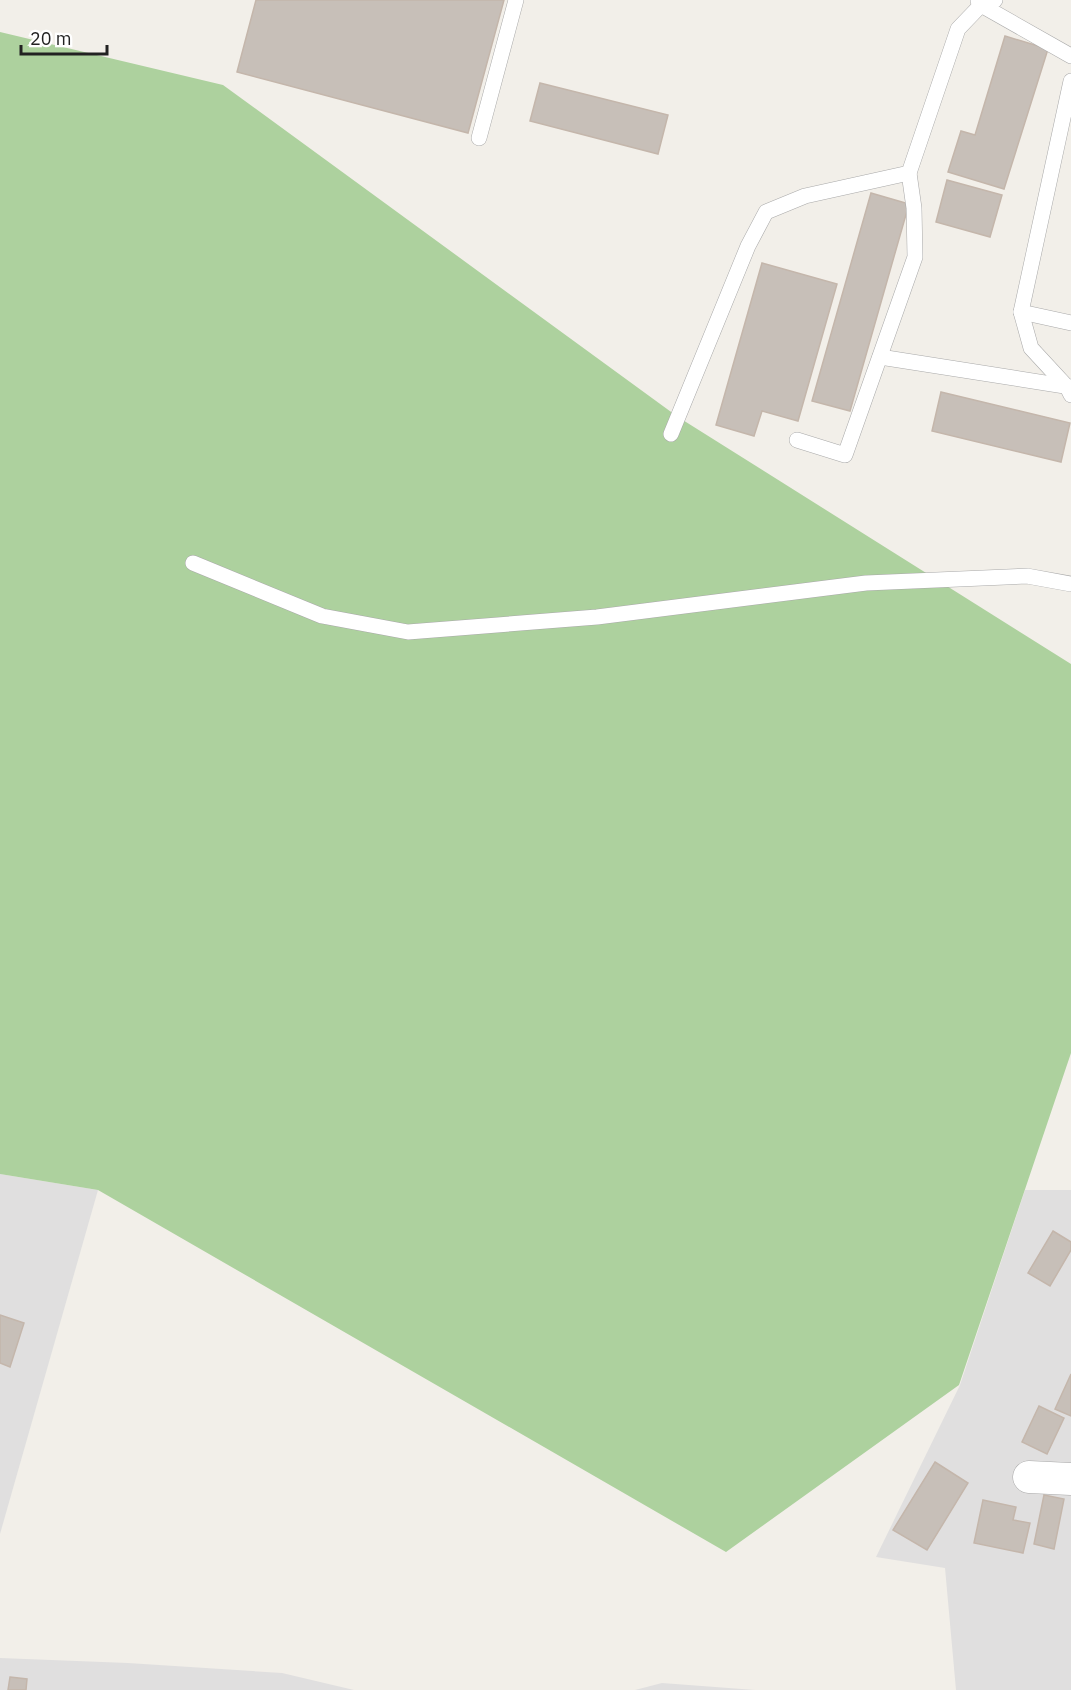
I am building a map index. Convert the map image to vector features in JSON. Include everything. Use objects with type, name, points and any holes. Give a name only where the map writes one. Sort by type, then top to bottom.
[{"type":"street","points":[[1029,1477],[1071,1479]]},
{"type":"lane","points":[[479,138],[516,0]]},
{"type":"lane","points":[[797,440],[845,455],[915,257],[914,208],[909,173],[958,29],[985,2],[1071,56]]},
{"type":"lane","points":[[1070,390],[1031,348],[1021,312],[1065,140],[1071,81]]},
{"type":"lane","points":[[671,434],[748,246],[766,212],[805,196],[909,173]]},
{"type":"lane","points":[[1021,312],[1071,323]]},
{"type":"lane","points":[[880,357],[1070,390]]},
{"type":"lane","points":[[193,563],[322,616],[408,632],[597,617],[866,583],[1027,576],[1071,584]]},
{"type":"shaded area","points":[[0,1174],[98,1190],[0,1534]]},
{"type":"shaded area","points":[[1025,1190],[1071,1190],[1071,1690],[956,1690],[945,1568],[876,1557],[960,1385]]},
{"type":"shaded area","points":[[0,1658],[128,1663],[282,1673],[354,1690],[0,1690]]},
{"type":"shaded area","points":[[662,1683],[755,1690],[635,1690]]},
{"type":"green space","points":[[0,32],[223,85],[678,417],[1071,664],[1071,1053],[959,1385],[726,1552],[98,1190],[0,1174]]},
{"type":"building","points":[[256,0],[504,0],[468,133],[237,72]]},
{"type":"building","points":[[1005,36],[1048,49],[1004,189],[948,172],[961,131],[975,135]]},
{"type":"building","points":[[540,83],[668,115],[658,154],[530,121]]},
{"type":"building","points":[[947,180],[1002,195],[990,237],[936,222]]},
{"type":"building","points":[[871,193],[909,204],[850,411],[812,401]]},
{"type":"building","points":[[762,263],[837,284],[798,421],[762,411],[754,436],[716,425]]},
{"type":"building","points":[[941,392],[1070,423],[1061,462],[932,431]]},
{"type":"building","points":[[1053,1231],[1071,1242],[1071,1250],[1050,1286],[1028,1273]]},
{"type":"building","points":[[0,1315],[24,1323],[10,1367],[0,1363]]},
{"type":"building","points":[[1071,1374],[1071,1416],[1055,1409]]},
{"type":"building","points":[[1039,1406],[1064,1418],[1047,1454],[1022,1442]]},
{"type":"building","points":[[935,1462],[968,1483],[927,1550],[893,1530]]},
{"type":"building","points":[[1044,1495],[1064,1499],[1054,1549],[1034,1544]]},
{"type":"building","points":[[983,1500],[1016,1507],[1013,1520],[1030,1523],[1023,1553],[974,1543]]},
{"type":"building","points":[[10,1677],[27,1679],[26,1690],[8,1690]]}]
